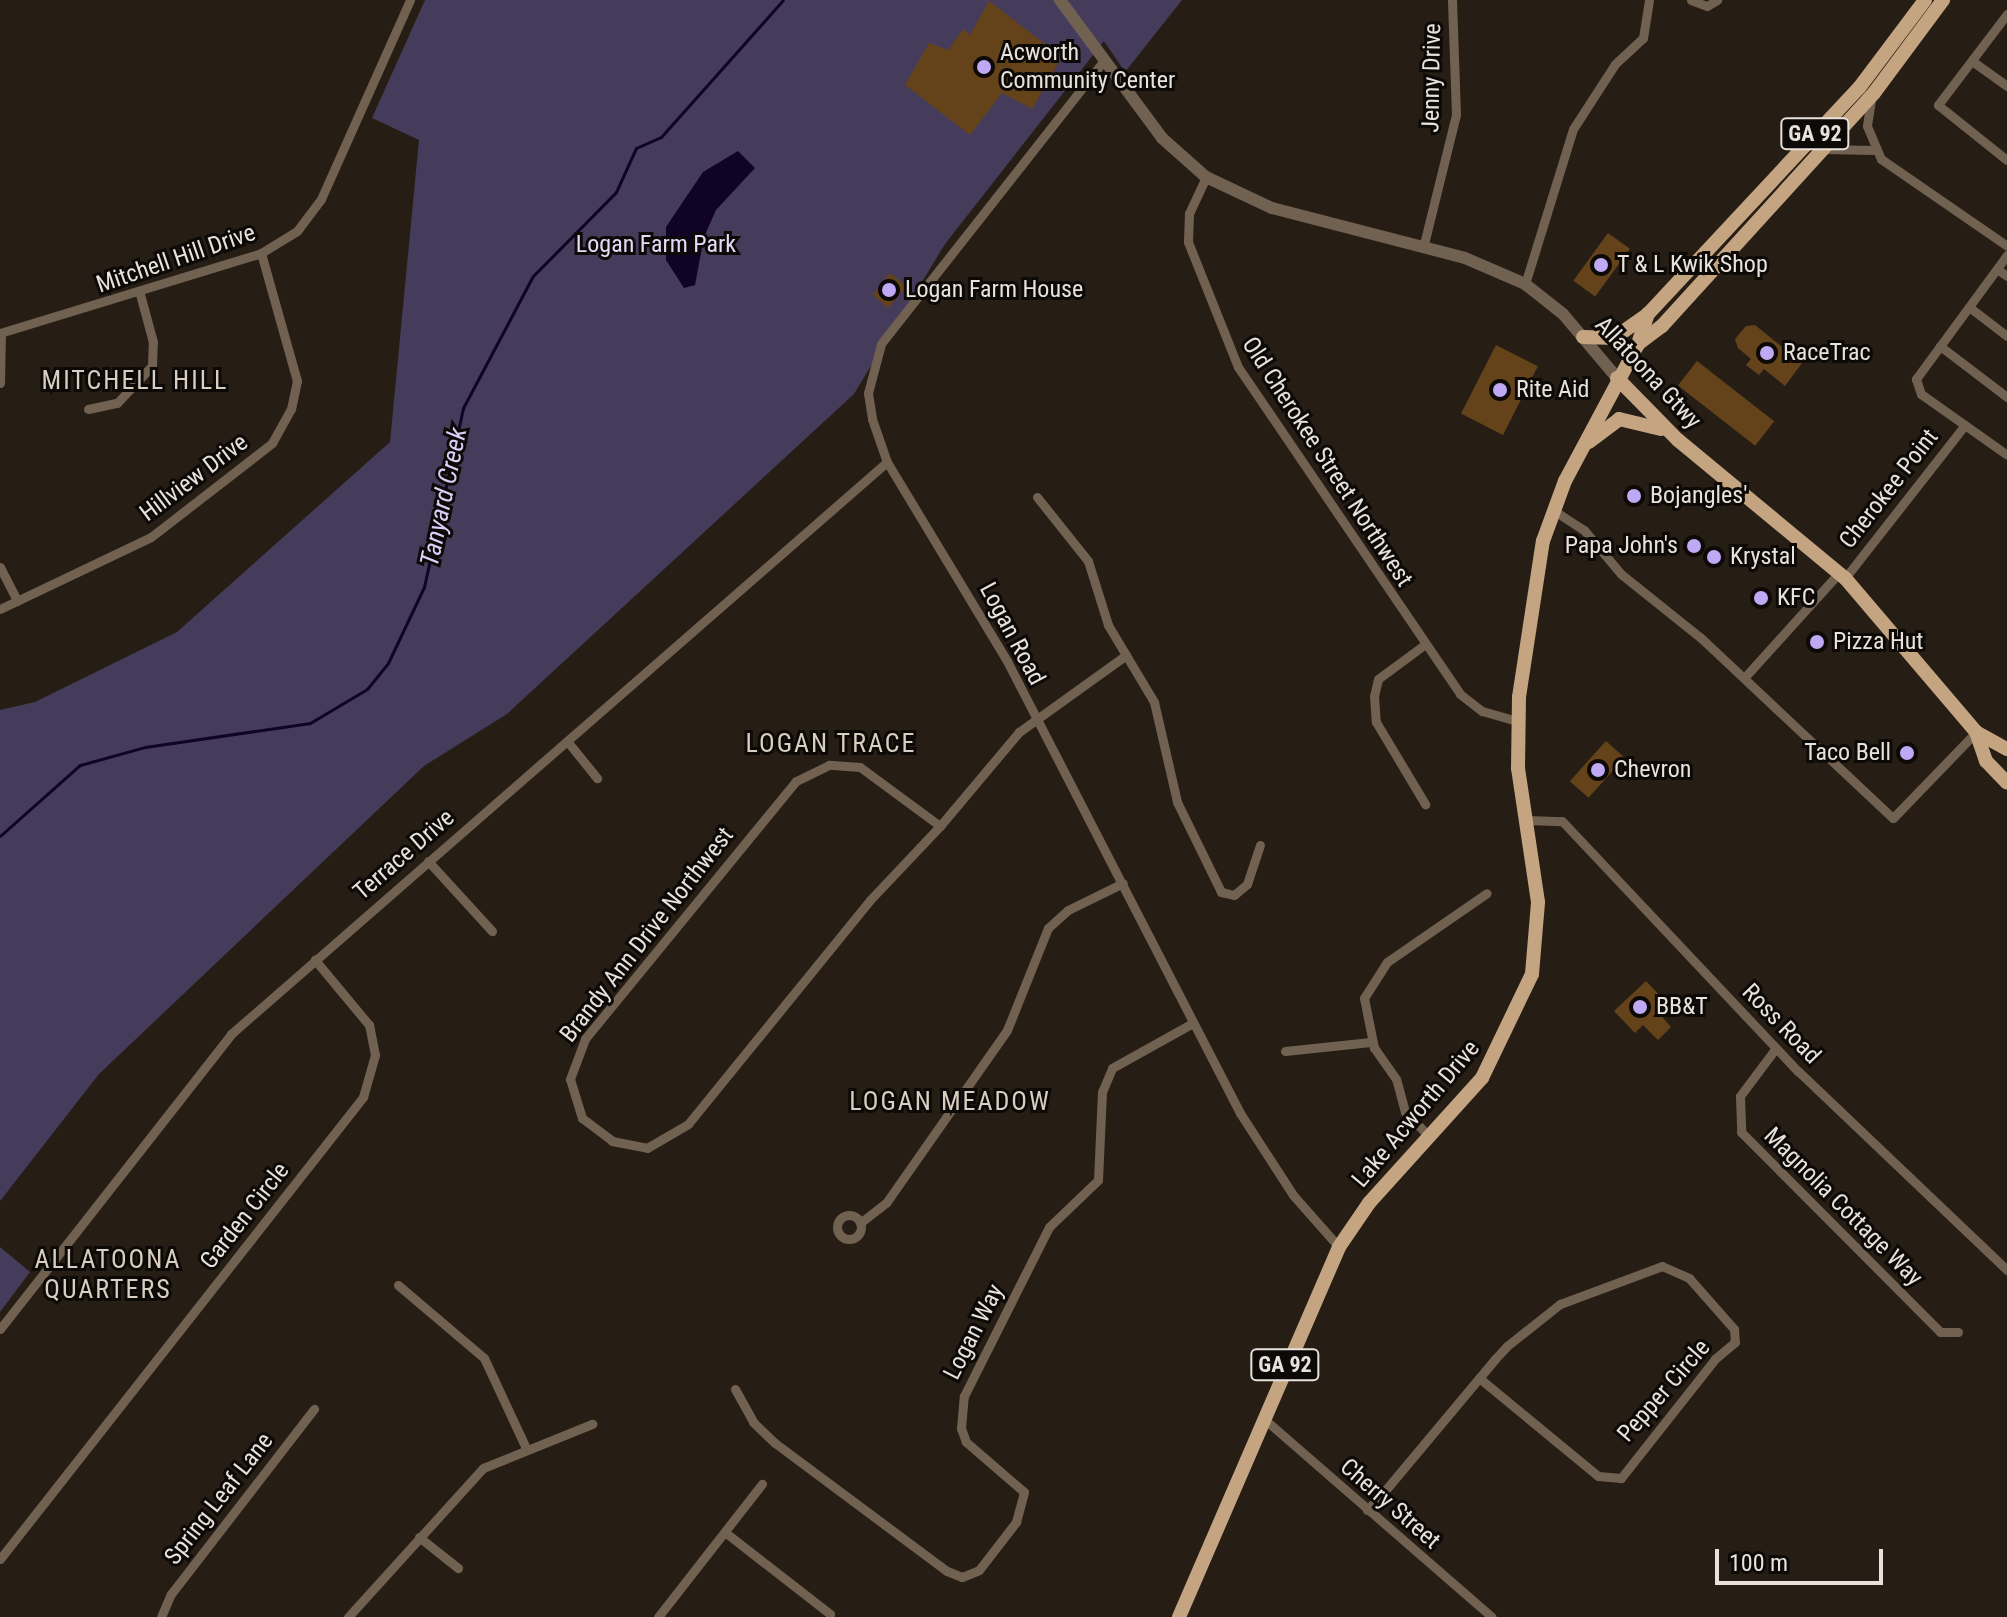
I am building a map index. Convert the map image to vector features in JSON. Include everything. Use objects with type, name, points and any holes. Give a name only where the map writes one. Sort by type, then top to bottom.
[{"type":"main road","name":"Lake Acworth Drive","points":[[1179,1617],[1339,1247],[1499,1051],[1532,974],[1539,924],[1518,721],[1528,617],[1553,510],[1580,451],[1638,344],[1648,314],[1859,88],[1925,0]]},
{"type":"main road","name":"Lake Acworth Drive","points":[[1638,344],[1662,326],[1874,93],[1943,0]]},
{"type":"main road","points":[[1583,337],[1614,338],[1648,314]]},
{"type":"main road","name":"Allatoona Gtwy","points":[[1617,378],[1672,435],[1842,576],[1976,732]]},
{"type":"main road","points":[[1580,451],[1619,419],[1672,435]]},
{"type":"main road","points":[[1976,732],[2007,749]]},
{"type":"main road","points":[[1976,732],[1986,761],[2007,783]]},
{"type":"street","name":"Mitchell Hill Drive","points":[[1,333],[140,294],[261,253],[297,231],[314,210],[410,0]]},
{"type":"street","name":"Allatoona Gtwy","points":[[1060,0],[1162,138],[1206,177],[1272,208],[1423,248],[1525,284],[1583,337],[1617,378]]},
{"type":"street","name":"Jenny Drive","points":[[1423,248],[1456,115],[1452,0]]},
{"type":"street","points":[[1525,284],[1573,129],[1615,64],[1643,38],[1649,0]]},
{"type":"street","points":[[1691,0],[1707,6],[1717,0]]},
{"type":"street","points":[[2006,18],[1938,105],[1940,112],[2007,160]]},
{"type":"street","name":"Logan Road","points":[[1105,59],[881,344],[868,393],[887,462],[1007,661],[1258,1143],[1339,1247]]},
{"type":"street","points":[[1972,61],[2007,86]]},
{"type":"street","points":[[1873,150],[1866,116],[1874,93]]},
{"type":"street","points":[[1821,151],[1873,150],[2007,246]]},
{"type":"street","name":"Old Cherokee Street Northwest","points":[[1206,177],[1187,231],[1226,345],[1424,645],[1471,704],[1518,721]]},
{"type":"street","name":"Hillview Drive","points":[[0,609],[151,537],[272,443],[291,409],[297,381],[261,253]]},
{"type":"street","points":[[2007,255],[1916,379],[1921,394],[2007,455]]},
{"type":"street","points":[[1997,269],[2007,276]]},
{"type":"street","points":[[88,409],[117,403],[152,366],[153,342],[140,294]]},
{"type":"street","points":[[1969,307],[2007,336]]},
{"type":"street","points":[[0,383],[1,333]]},
{"type":"street","points":[[1940,346],[2007,397]]},
{"type":"street","name":"Cherokee Point","points":[[1744,678],[1842,576],[1965,425]]},
{"type":"street","name":"Terrace Drive","points":[[0,1329],[231,1034],[887,462]]},
{"type":"street","points":[[1037,497],[1088,561],[1108,625],[1154,702],[1177,802],[1221,892],[1234,895],[1247,884],[1260,845]]},
{"type":"street","points":[[1553,510],[1584,530],[1621,574],[1744,678],[1893,818],[1976,732]]},
{"type":"street","points":[[0,567],[17,601]]},
{"type":"street","points":[[1424,645],[1378,679],[1374,696],[1376,722],[1425,804]]},
{"type":"street","name":"Brandy Ann Drive Northwest","points":[[940,826],[860,767],[829,765],[796,781],[585,1039],[570,1079],[582,1118],[598,1133],[630,1147],[662,1143],[688,1124],[870,900],[940,826],[1034,718],[1126,655]]},
{"type":"street","points":[[567,741],[597,778]]},
{"type":"street","name":"Ross Road","points":[[1526,820],[1562,821],[1776,1048],[2007,1270]]},
{"type":"street","points":[[428,861],[492,931]]},
{"type":"street","points":[[860,1223],[886,1203],[1007,1030],[1048,928],[1068,910],[1123,883]]},
{"type":"street","points":[[1430,1137],[1405,1112],[1396,1079],[1371,1042],[1363,1010],[1372,978],[1487,893]]},
{"type":"street","name":"Garden Circle","points":[[0,1559],[363,1097],[375,1055],[369,1025],[315,960]]},
{"type":"street","name":"Logan Way","points":[[735,1389],[753,1422],[775,1443],[947,1571],[962,1577],[979,1570],[1016,1522],[1024,1492],[966,1442],[961,1428],[964,1396],[1049,1227],[1098,1180],[1102,1092],[1112,1068],[1193,1023]]},
{"type":"street","points":[[1285,1051],[1371,1042]]},
{"type":"street","name":"Magnolia Cottage Way","points":[[1776,1048],[1740,1096],[1741,1132],[1940,1332],[1958,1332]]},
{"type":"street","name":"Pepper Circle","points":[[1367,1510],[1479,1378],[1547,1311],[1649,1267],[1681,1272],[1734,1329],[1735,1342],[1684,1395],[1621,1478],[1598,1476],[1479,1378]]},
{"type":"street","points":[[398,1285],[484,1358],[526,1448]]},
{"type":"street","name":"Spring Leaf Lane","points":[[161,1617],[171,1594],[314,1409]]},
{"type":"street","name":"Cherry Street","points":[[1263,1418],[1492,1617]]},
{"type":"street","points":[[348,1617],[467,1482],[526,1448],[572,1436],[592,1424]]},
{"type":"street","points":[[658,1617],[762,1484]]},
{"type":"street","points":[[726,1533],[830,1614]]},
{"type":"street","points":[[419,1537],[458,1568]]},
{"type":"green space","name":"Logan Farm Park","points":[[425,0],[1182,0],[1125,72],[1104,41],[945,244],[854,394],[507,714],[424,766],[99,1074],[0,1201],[0,710],[35,702],[177,632],[390,442],[419,140],[372,118]]},
{"type":"green space","points":[[0,1247],[30,1272],[0,1312]]},
{"type":"shaded area","points":[[738,151],[755,168],[716,210],[704,237],[695,285],[684,288],[666,260],[666,227],[703,172]]},
{"type":"building","name":"Acworth Community Center","points":[[989,1],[1062,57],[1032,109],[1002,93],[970,135],[905,85],[929,43],[948,50],[963,29],[970,35]]},
{"type":"building","name":"T & L Kwik Shop","points":[[1608,233],[1630,249],[1595,297],[1573,281]]},
{"type":"building","name":"Logan Farm House","points":[[890,273],[906,286],[889,308],[872,295]]},
{"type":"building","name":"RaceTrac","points":[[1755,325],[1802,363],[1785,386],[1764,369],[1759,375],[1746,365],[1751,359],[1738,348],[1735,339],[1746,326]]},
{"type":"building","name":"Rite Aid","points":[[1496,345],[1538,366],[1503,435],[1461,414]]},
{"type":"building","name":"RaceTrac","points":[[1697,361],[1774,421],[1755,446],[1678,385]]},
{"type":"building","name":"Chevron","points":[[1606,741],[1625,758],[1588,798],[1570,781]]},
{"type":"building","name":"BB&T","points":[[1646,981],[1666,1002],[1657,1011],[1671,1027],[1658,1040],[1643,1025],[1635,1033],[1614,1011]]},
{"type":"waterway","name":"Tanyard Creek","points":[[0,836],[80,765],[145,747],[310,723],[367,689],[388,663],[424,587],[463,408],[533,276],[616,192],[636,148],[661,137],[783,0]]},
{"type":"place","name":"Acworth Community Center","points":[[984,67]]},
{"type":"place","name":"T & L Kwik Shop","points":[[1601,265]]},
{"type":"place","name":"Logan Farm House","points":[[889,290]]},
{"type":"place","name":"RaceTrac","points":[[1767,353]]},
{"type":"place","name":"Rite Aid","points":[[1500,390]]},
{"type":"place","name":"Bojangles'","points":[[1634,496]]},
{"type":"place","name":"Papa John's","points":[[1694,546]]},
{"type":"place","name":"Krystal","points":[[1714,557]]},
{"type":"place","name":"KFC","points":[[1761,598]]},
{"type":"place","name":"Pizza Hut","points":[[1817,642]]},
{"type":"place","name":"Taco Bell","points":[[1907,753]]},
{"type":"place","name":"Chevron","points":[[1598,770]]},
{"type":"place","name":"BB&T","points":[[1640,1007]]},
{"type":"district","name":"MITCHELL HILL","points":[[135,381]]},
{"type":"district","name":"LOGAN TRACE","points":[[831,744]]},
{"type":"district","name":"LOGAN MEADOW","points":[[950,1102]]},
{"type":"district","name":"ALLATOONA QUARTERS","points":[[108,1275]]}]
